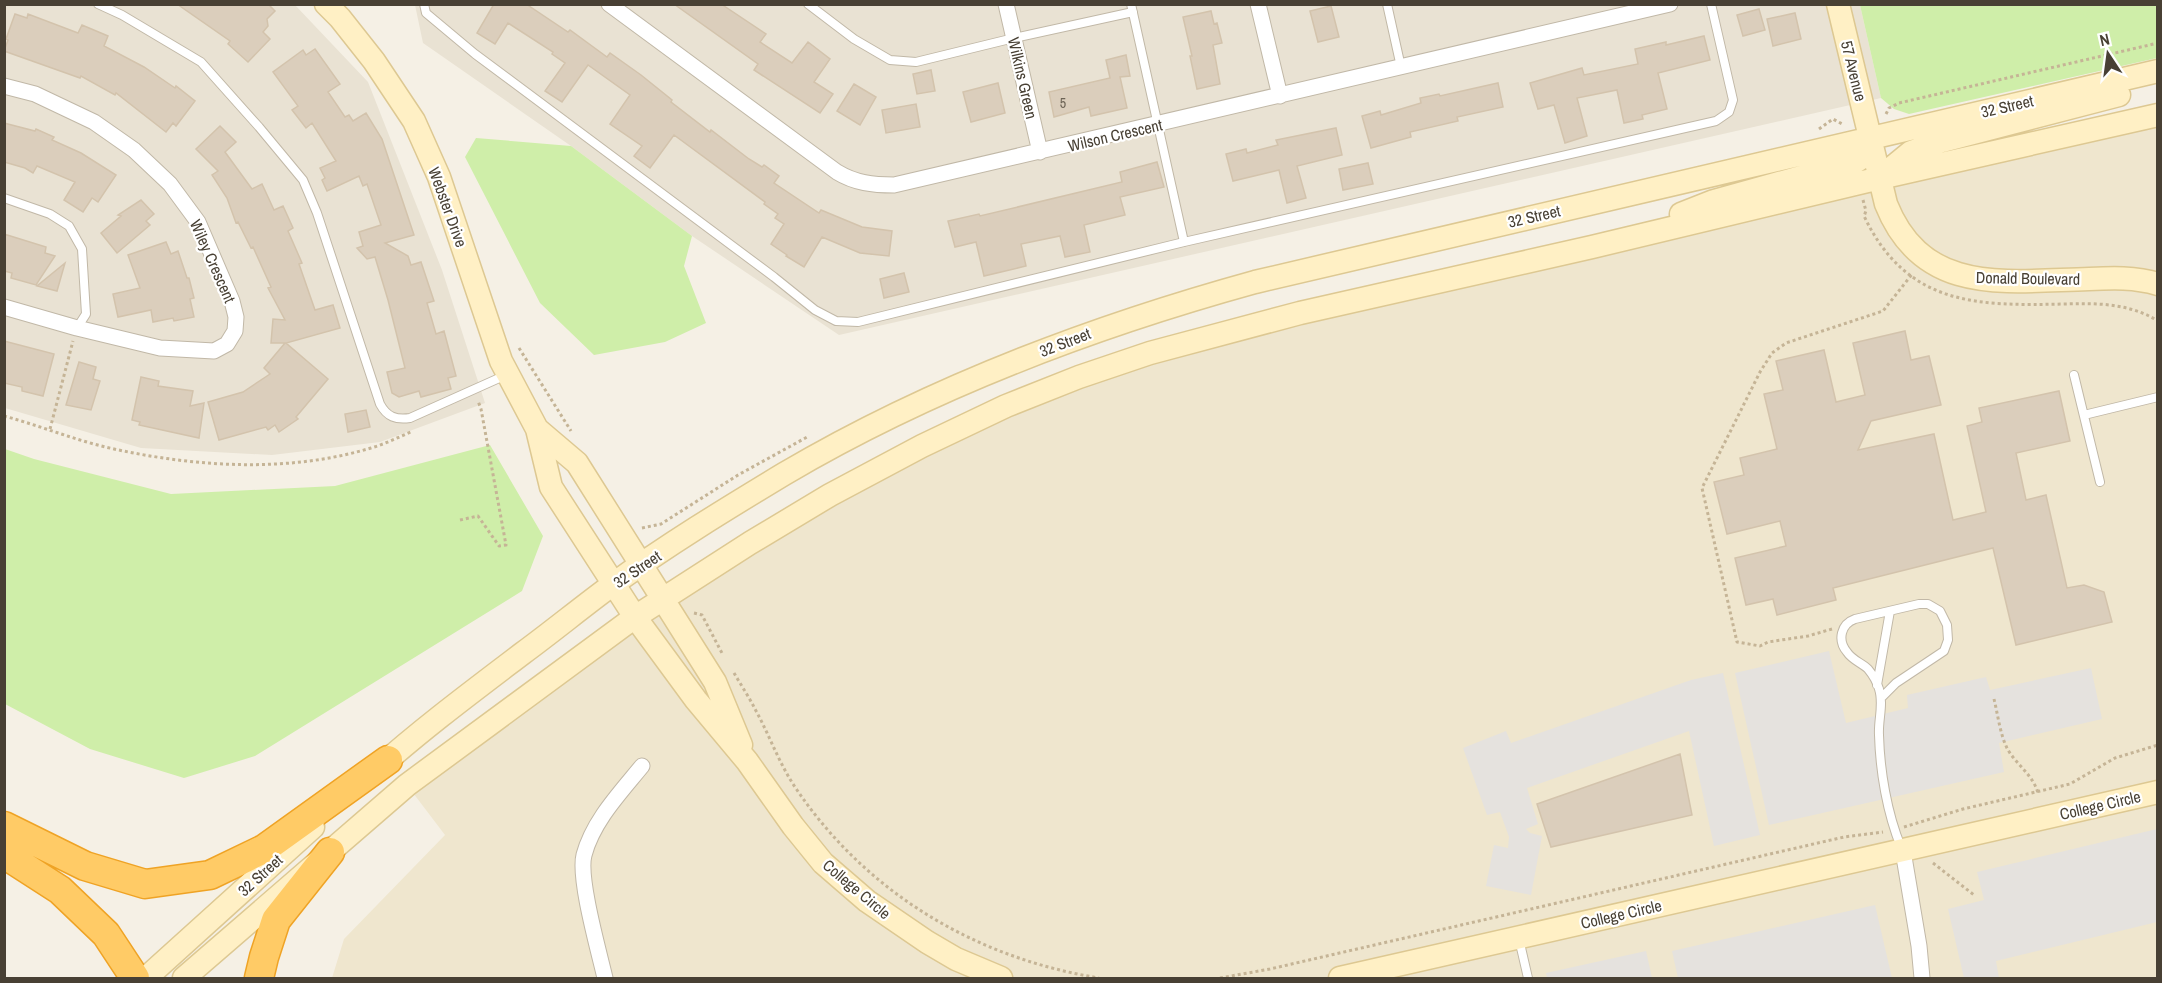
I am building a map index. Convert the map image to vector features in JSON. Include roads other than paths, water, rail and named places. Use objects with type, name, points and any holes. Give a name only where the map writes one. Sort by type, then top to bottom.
[{"type":"highway","points":[[4,826],[85,866],[145,884],[210,875],[264,849],[388,760]]},
{"type":"highway","points":[[259,978],[276,920],[330,852]]},
{"type":"highway","points":[[4,854],[60,890],[76,904],[106,934],[135,978]]},
{"type":"main road","name":"Webster Drive","points":[[326,4],[374,61],[414,121],[439,177],[501,361],[537,429],[551,487],[635,617]]},
{"type":"main road","name":"57 Avenue","points":[[1838,4],[1880,178]]},
{"type":"main road","name":"32 Street","points":[[146,978],[388,760],[613,585],[785,474],[844,441],[962,385],[1102,328],[1255,282],[2157,71]]},
{"type":"main road","points":[[1880,178],[1911,152],[1942,141],[2157,86]]},
{"type":"main road","name":"32 Street","points":[[184,978],[407,785],[635,617],[830,495],[974,421],[1079,377],[1150,353],[1289,316],[1592,248],[1880,178],[2157,115]]},
{"type":"main road","points":[[1592,248],[1714,201],[1855,162],[1864,156],[1870,138]]},
{"type":"main road","name":"Donald Boulevard","points":[[1880,178],[1886,204],[1896,226],[1911,246],[1941,268],[1979,280],[2120,278],[2157,284]]},
{"type":"main road","name":"Webster Drive","points":[[537,429],[577,463],[661,599]]},
{"type":"main road","name":"College Circle","points":[[661,599],[715,682],[729,711],[747,761]]},
{"type":"main road","name":"College Circle","points":[[635,617],[696,700],[747,761],[793,826],[824,863],[867,901],[956,960],[1001,978]]},
{"type":"main road","name":"College Circle","points":[[1340,978],[2157,792]]},
{"type":"street","name":"Wilson Crescent","points":[[609,4],[850,180],[879,185],[907,184],[1670,4]]},
{"type":"street","name":"Wilkins Green","points":[[1006,4],[1040,152]]},
{"type":"street","points":[[1258,4],[1280,96]]},
{"type":"street","name":"Wiley Crescent","points":[[4,86],[35,94],[94,122],[134,150],[170,184],[198,222],[232,301],[236,316],[235,331],[227,344],[214,351],[160,348],[4,307]]},
{"type":"street","points":[[604,978],[584,881],[583,857],[595,828],[642,766]]},
{"type":"street","points":[[1903,851],[1922,978]]},
{"type":"lane","points":[[98,4],[122,15],[201,62],[303,180],[317,213],[380,404],[390,417],[410,418],[507,374]]},
{"type":"lane","points":[[424,4],[426,13],[475,54],[774,276],[815,310],[836,321],[858,322],[1184,242],[1716,122],[1729,112],[1733,100],[1711,4]]},
{"type":"lane","points":[[808,4],[854,39],[890,60],[916,62],[1132,8],[1184,242]]},
{"type":"lane","points":[[1387,4],[1401,67]]},
{"type":"lane","points":[[4,198],[50,214],[69,226],[82,249],[86,314],[77,328]]},
{"type":"lane","points":[[2074,375],[2100,482]]},
{"type":"lane","points":[[2084,414],[2157,398]]},
{"type":"lane","points":[[1881,698],[1896,683],[1940,654],[1948,640],[1945,618],[1935,607],[1919,604],[1855,619],[1844,626],[1842,638],[1846,652],[1867,668],[1878,685],[1881,698],[1879,726],[1882,765],[1894,829],[1903,851]]},
{"type":"lane","points":[[1878,685],[1890,611]]},
{"type":"lane","points":[[1519,938],[1528,978]]}]
